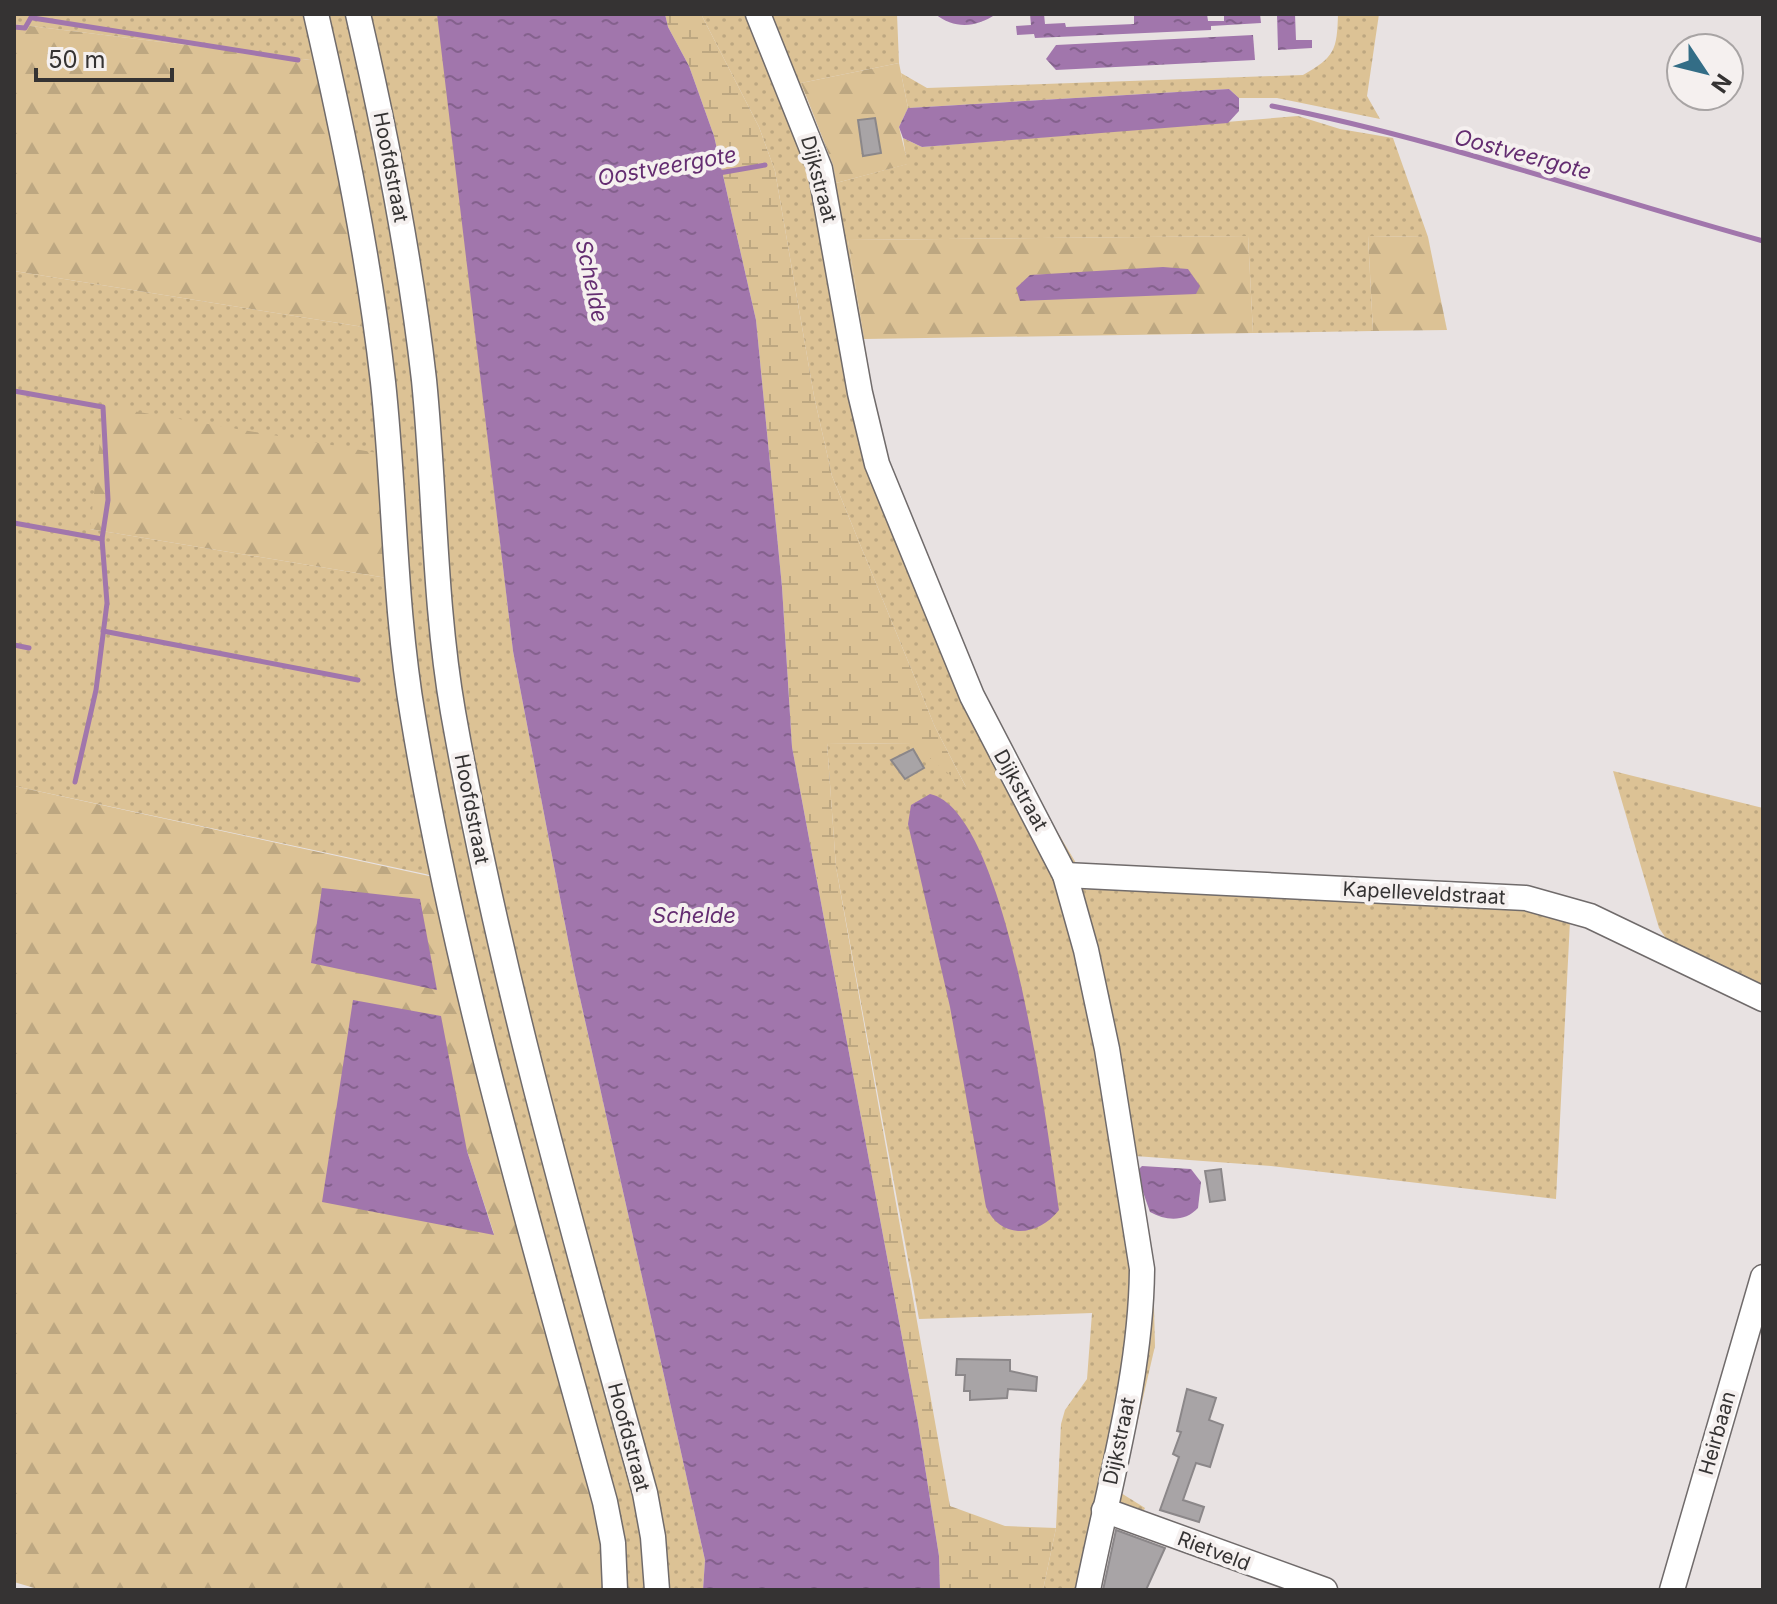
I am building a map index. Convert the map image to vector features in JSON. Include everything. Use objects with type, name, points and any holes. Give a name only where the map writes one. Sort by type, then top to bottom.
[{"type":"street","points":[[316,14],[368,269],[384,398],[402,641],[429,806],[487,1070],[605,1502],[615,1590]]},
{"type":"street","name":"Hoofdstraat","points":[[358,14],[406,247],[424,379],[443,637],[472,813],[526,1060],[645,1493],[653,1537],[657,1590]]},
{"type":"street","name":"Dijkstraat","points":[[758,14],[820,169],[860,393],[877,464],[972,696],[1065,875],[1086,950],[1107,1049],[1142,1269],[1140,1334],[1088,1590]]},
{"type":"street","name":"Kapelleveldstraat","points":[[1065,875],[1526,898],[1590,916],[1763,999]]},
{"type":"street","name":"Heirbaan","points":[[1672,1590],[1763,1277]]},
{"type":"street","name":"Rietveld","points":[[1104,1510],[1325,1590]]},
{"type":"green space","points":[[14,14],[316,14],[327,62],[14,24]]},
{"type":"green space","points":[[325,14],[437,14],[439,22],[513,651],[574,971],[705,1560],[703,1590],[624,1590],[469,961],[421,712]]},
{"type":"green space","points":[[665,14],[701,14],[759,127],[775,171],[814,396],[832,476],[935,727],[967,789],[913,744],[827,743],[836,867],[950,1506],[1005,1526],[1056,1528],[1043,1590],[940,1590],[939,1556],[918,1423],[792,747],[782,587],[756,320],[714,136],[689,66],[668,27]]},
{"type":"green space","points":[[701,14],[897,14],[899,63],[801,83],[836,183],[907,164],[903,138],[922,147],[1298,116],[1340,129],[1393,138],[1428,237],[1368,236],[1373,331],[1253,333],[1248,236],[848,240],[872,390],[886,454],[906,515],[983,691],[1046,813],[1082,873],[1086,890],[1108,885],[1520,909],[1570,921],[1556,1199],[1271,1166],[1135,1156],[1153,1268],[1155,1346],[1121,1493],[1145,1508],[1140,1518],[1118,1507],[1086,1590],[1043,1590],[1056,1528],[1061,1424],[1065,1410],[1087,1379],[1092,1313],[919,1319],[836,867],[827,743],[914,744],[966,787],[935,727],[832,476],[814,396],[775,171],[759,127]]},
{"type":"green space","points":[[1338,14],[1379,14],[1367,96],[1380,119],[1277,98],[1239,98],[1229,89],[908,108],[901,73],[927,88],[1303,75],[1322,63],[1332,51],[1337,36]]},
{"type":"green space","points":[[14,24],[327,62],[376,329],[14,271]]},
{"type":"green space","points":[[899,63],[908,108],[899,127],[908,164],[836,183],[833,165],[801,83]]},
{"type":"green space","points":[[1248,236],[1253,333],[864,339],[848,240]]},
{"type":"green space","points":[[1368,236],[1428,237],[1447,330],[1373,331]]},
{"type":"green space","points":[[14,271],[376,329],[389,455],[90,529],[399,580],[444,878],[14,786]]},
{"type":"green space","points":[[104,406],[389,455],[399,580],[90,529]]},
{"type":"green space","points":[[1613,771],[1763,808],[1763,989],[1672,947],[1659,928]]},
{"type":"green space","points":[[14,786],[438,878],[597,1503],[606,1590],[41,1590],[14,1582]],"holes":[[[353,1000],[467,1151],[494,1234]]]},
{"type":"water","name":"Schelde","points":[[437,14],[665,14],[668,27],[689,66],[714,136],[756,320],[782,587],[792,747],[918,1423],[939,1556],[940,1590],[703,1590],[705,1560],[574,971],[513,651]]},
{"type":"water","points":[[935,14],[996,14],[981,22],[965,25]]},
{"type":"water","points":[[1030,14],[1044,14],[1045,24],[1065,23],[1066,27],[1134,24],[1134,14],[1207,14],[1208,21],[1224,21],[1224,14],[1260,14],[1261,23],[1211,26],[1211,30],[1035,38],[1034,34],[1017,35],[1016,26],[1031,25]]},
{"type":"water","points":[[1277,14],[1295,14],[1296,40],[1312,40],[1312,48],[1278,50]]},
{"type":"water","points":[[1253,35],[1255,60],[1056,70],[1046,59],[1056,45]]},
{"type":"water","points":[[1229,89],[1239,98],[1239,111],[1228,123],[922,147],[903,138],[899,127],[908,108]]},
{"type":"water","points":[[1163,267],[1188,269],[1200,286],[1196,294],[1020,301],[1016,288],[1030,275]]},
{"type":"water","points":[[930,794],[958,814],[982,856],[1003,913],[1020,980],[1059,1210],[1041,1226],[1031,1230],[1010,1230],[993,1218],[986,1207],[950,1007],[908,824],[911,805]]},
{"type":"water","points":[[322,888],[420,899],[437,990],[311,963]]},
{"type":"water","points":[[353,1000],[441,1016],[467,1151],[494,1235],[322,1202]]},
{"type":"water","points":[[1142,1166],[1191,1169],[1201,1182],[1198,1208],[1187,1216],[1175,1219],[1150,1212],[1136,1172]]},
{"type":"building","points":[[875,118],[881,153],[863,156],[858,120]]},
{"type":"building","points":[[913,749],[924,768],[905,779],[891,760]]},
{"type":"building","points":[[1221,1169],[1225,1200],[1210,1202],[1205,1171]]},
{"type":"building","points":[[957,1359],[1010,1360],[1010,1371],[1037,1377],[1036,1391],[1008,1389],[1007,1398],[970,1400],[970,1391],[964,1391],[965,1375],[956,1375]]},
{"type":"building","points":[[1187,1389],[1216,1398],[1209,1420],[1223,1425],[1210,1467],[1196,1463],[1183,1500],[1204,1507],[1199,1522],[1160,1510],[1179,1457],[1173,1454],[1181,1432],[1177,1431]]},
{"type":"building","points":[[1116,1530],[1165,1548],[1146,1590],[1103,1590]]},
{"type":"waterway","points":[[14,27],[25,28],[33,14]]},
{"type":"waterway","points":[[33,18],[298,60]]},
{"type":"waterway","name":"Oostveergote","points":[[1272,106],[1458,151],[1763,241]]},
{"type":"waterway","name":"Oostveergote","points":[[719,173],[765,165]]},
{"type":"waterway","points":[[14,391],[103,407],[108,500],[102,539],[14,523]]},
{"type":"waterway","points":[[75,782],[96,690],[107,603],[102,539]]},
{"type":"waterway","points":[[103,631],[358,680]]},
{"type":"waterway","points":[[14,645],[29,648]]}]
